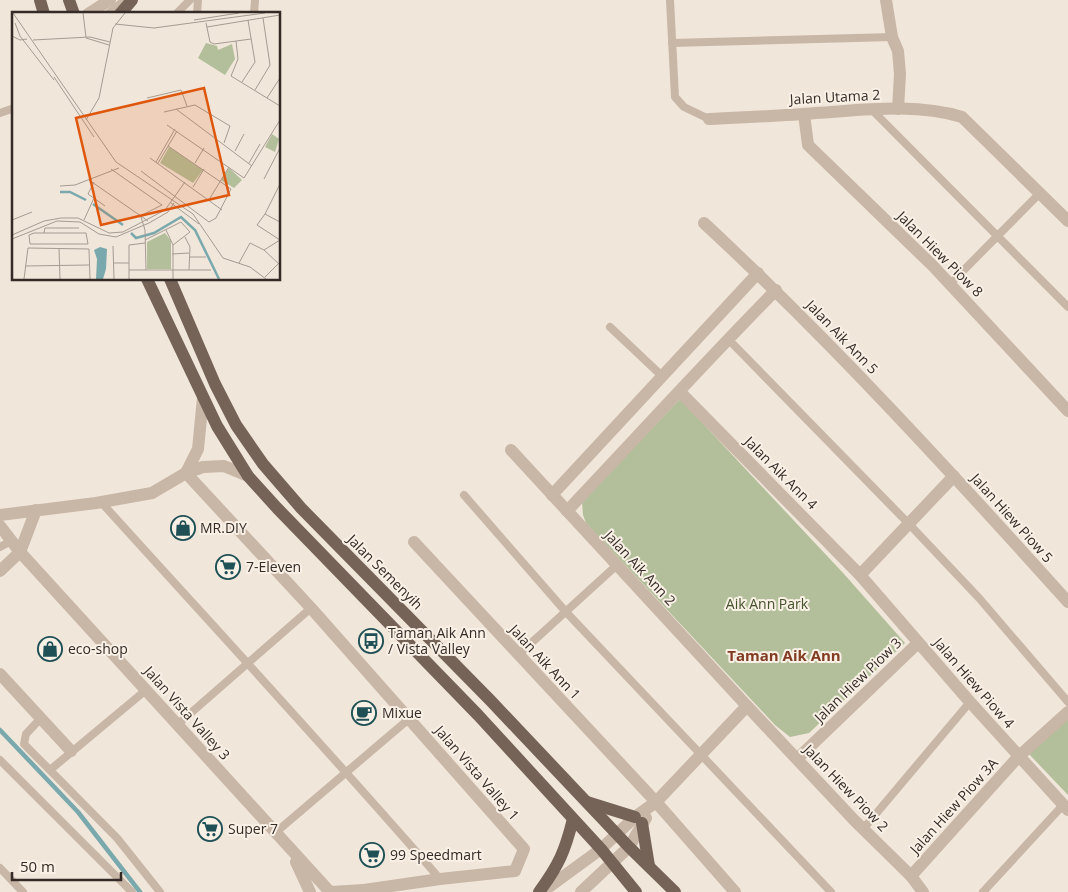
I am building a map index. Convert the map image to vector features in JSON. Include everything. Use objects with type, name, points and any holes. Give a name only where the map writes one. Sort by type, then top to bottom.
[{"type":"main road","points":[[122,12],[132,0]]},
{"type":"main road","points":[[147,280],[203,398],[227,444],[248,476],[478,715],[601,849],[636,892]]},
{"type":"main road","name":"Jalan Semenyih","points":[[170,280],[215,384],[236,425],[263,464],[301,508],[490,700],[629,847],[675,892]]},
{"type":"main road","points":[[587,802],[638,820],[649,866]]},
{"type":"main road","points":[[540,892],[557,867],[566,846],[573,819]]},
{"type":"street","points":[[91,12],[110,0]]},
{"type":"street","points":[[113,12],[128,0]]},
{"type":"street","points":[[886,0],[892,37],[898,52],[900,74],[898,109]]},
{"type":"street","name":"Jalan Utama 2","points":[[709,119],[898,109],[928,110],[962,117],[1039,194]]},
{"type":"street","name":"Jalan Hiew Piow 8","points":[[804,114],[808,145],[950,284],[1068,411]]},
{"type":"street","points":[[1039,194],[1068,221]]},
{"type":"street","name":"Jalan Aik Ann 5","points":[[704,223],[776,290],[954,476]]},
{"type":"street","points":[[552,495],[758,273]]},
{"type":"street","points":[[567,511],[776,290]]},
{"type":"street","name":"Jalan Aik Ann 4","points":[[680,392],[860,575]]},
{"type":"street","points":[[186,473],[198,448],[203,398]]},
{"type":"street","name":"Jalan Aik Ann 2","points":[[512,450],[747,706]]},
{"type":"street","points":[[0,516],[152,493],[186,473],[203,467],[224,466],[248,476]]},
{"type":"street","name":"Jalan Vista Valley 1","points":[[186,473],[410,718],[524,849],[515,870],[361,891],[330,892]]},
{"type":"street","points":[[860,575],[954,476]]},
{"type":"street","name":"Jalan Hiew Piow 5","points":[[954,476],[1068,602]]},
{"type":"street","points":[[0,571],[20,552],[36,510]]},
{"type":"street","name":"Jalan Vista Valley 3","points":[[0,526],[6,544],[20,552],[330,892]]},
{"type":"street","name":"Jalan Aik Ann 1","points":[[414,542],[656,802],[735,892]]},
{"type":"street","name":"Jalan Hiew Piow 4","points":[[860,575],[970,702],[1066,807]]},
{"type":"street","name":"Jalan Hiew Piow 3","points":[[797,759],[918,643]]},
{"type":"street","points":[[0,674],[71,751]]},
{"type":"street","points":[[540,892],[638,820],[747,706]]},
{"type":"street","name":"Jalan Hiew Piow 2","points":[[747,706],[911,876],[923,892]]},
{"type":"street","name":"Jalan Hiew Piow 3A","points":[[911,876],[1018,756],[1068,712]]},
{"type":"street","points":[[581,892],[629,847],[638,820]]},
{"type":"street","name":"Jalan Vista Valley 3","points":[[292,852],[310,892]]},
{"type":"lane","points":[[178,12],[190,0]]},
{"type":"lane","points":[[670,0],[675,97],[684,107],[709,119]]},
{"type":"lane","points":[[672,43],[892,37]]},
{"type":"lane","points":[[0,113],[12,109]]},
{"type":"lane","points":[[871,110],[1068,307]]},
{"type":"lane","points":[[950,284],[1039,194]]},
{"type":"lane","points":[[610,327],[662,376]]},
{"type":"lane","points":[[728,339],[979,598],[1068,702]]},
{"type":"lane","points":[[464,495],[566,612],[831,892]]},
{"type":"lane","points":[[101,502],[247,664],[348,772],[440,879]]},
{"type":"lane","points":[[518,655],[617,565]]},
{"type":"lane","points":[[177,725],[311,608]]},
{"type":"lane","points":[[50,770],[146,690]]},
{"type":"lane","points":[[864,828],[970,702]]},
{"type":"lane","points":[[42,718],[26,734],[24,744],[117,838],[160,892]]},
{"type":"lane","points":[[275,833],[410,718]]},
{"type":"lane","points":[[0,760],[132,892]]},
{"type":"lane","points":[[984,892],[1066,807]]},
{"type":"lane","points":[[0,868],[23,892]]},
{"type":"green space","name":"Aik Ann Park","points":[[680,399],[844,574],[905,643],[809,733],[790,737],[775,725],[586,523],[582,502]]},
{"type":"green space","points":[[1068,719],[1068,795],[1029,754]]},
{"type":"waterway","points":[[0,730],[78,812],[140,892]]},
{"type":"place","name":"MR.DIY","points":[[183,528]]},
{"type":"place","name":"7-Eleven","points":[[228,567]]},
{"type":"place","name":"Taman Aik Ann / Vista Valley","points":[[371,641]]},
{"type":"place","name":"eco-shop","points":[[50,649]]},
{"type":"place","name":"Mixue","points":[[364,713]]},
{"type":"place","name":"Super 7","points":[[210,829]]},
{"type":"place","name":"99 Speedmart","points":[[372,855]]},
{"type":"district","name":"Taman Aik Ann","points":[[784,656]]}]
